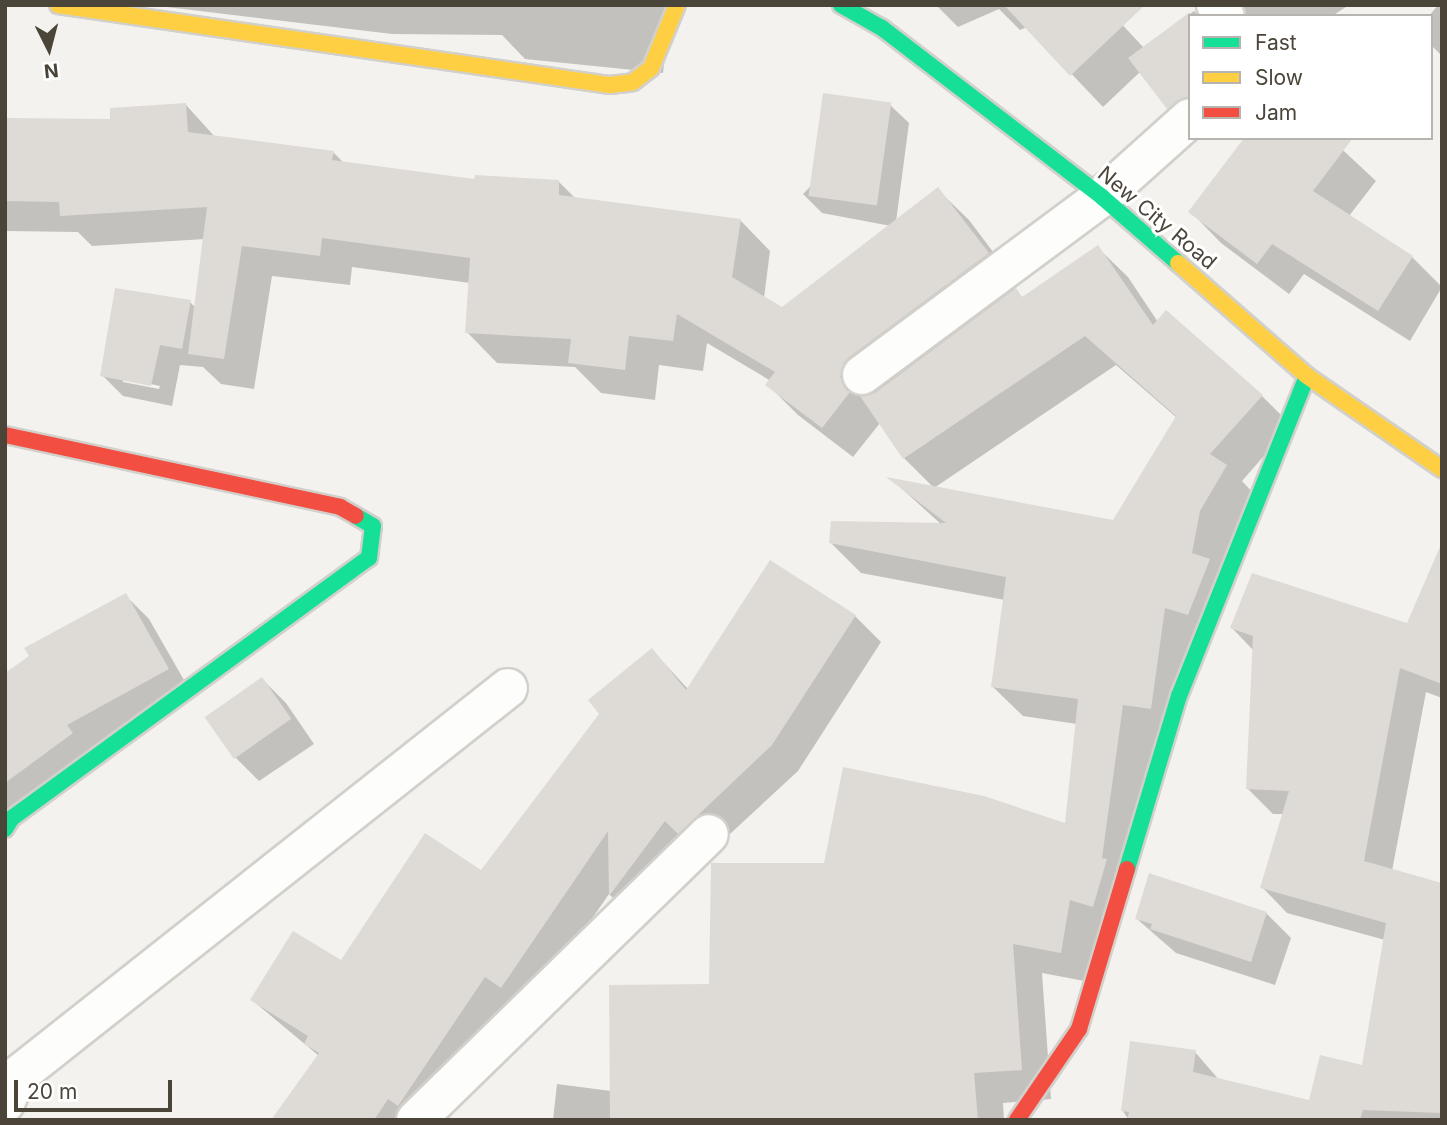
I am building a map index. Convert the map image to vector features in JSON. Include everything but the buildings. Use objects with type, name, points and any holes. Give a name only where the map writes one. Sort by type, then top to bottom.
[{"type":"street","points":[[58,5],[610,85],[632,82],[651,68],[677,5]]},
{"type":"street","name":"New City Road","points":[[841,5],[882,27],[1102,197],[1307,376],[1442,469]]},
{"type":"street","points":[[863,375],[1102,197],[1188,120]]},
{"type":"street","points":[[1017,1120],[1079,1029],[1179,696],[1307,376]]},
{"type":"street","points":[[5,435],[340,507],[373,526],[369,558],[12,818],[5,829]]},
{"type":"street","points":[[5,1103],[16,1077],[509,688]]},
{"type":"street","points":[[416,1120],[709,834]]},
{"type":"traffic: fast","points":[[841,5],[882,28],[1102,197],[1178,263]]},
{"type":"traffic: fast","points":[[1127,869],[1179,696],[1307,376]]},
{"type":"traffic: fast","points":[[5,829],[12,818],[369,558],[373,526],[356,516]]},
{"type":"traffic: slow","points":[[58,5],[610,85],[633,82],[651,68],[677,5]]},
{"type":"traffic: slow","points":[[1178,263],[1307,376],[1442,469]]},
{"type":"traffic: jam","points":[[5,435],[340,507],[356,516]]},
{"type":"traffic: jam","points":[[1017,1120],[1079,1029],[1127,869]]}]
